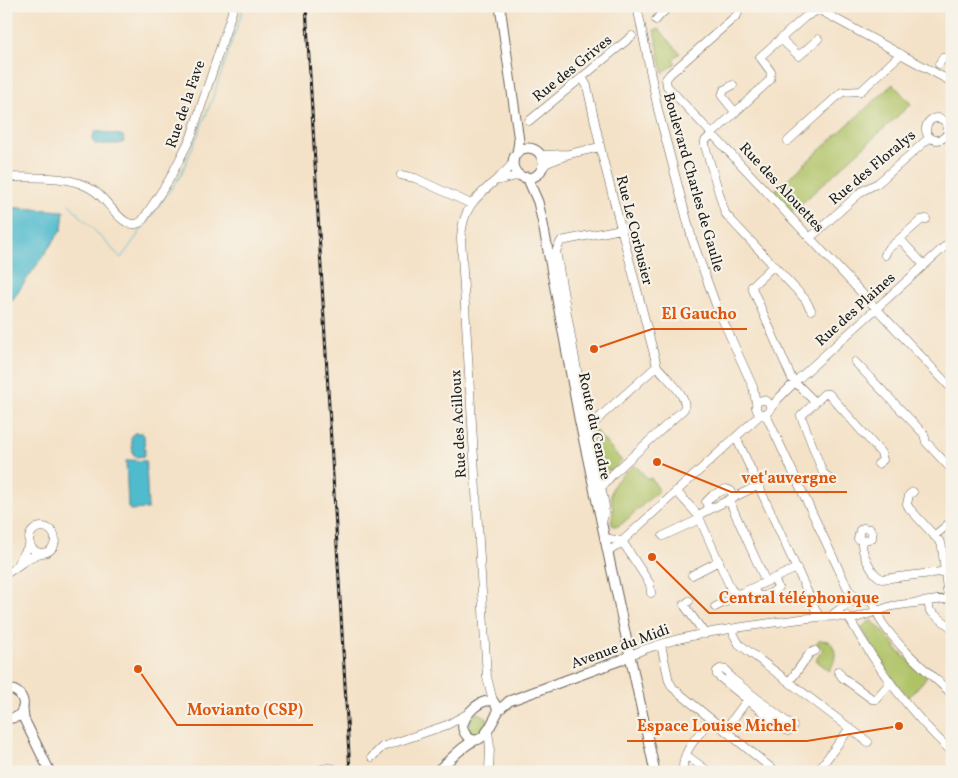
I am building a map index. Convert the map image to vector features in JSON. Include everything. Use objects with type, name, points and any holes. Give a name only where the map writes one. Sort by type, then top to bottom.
[{"type":"main road","points":[[500,6],[519,141],[513,163],[516,171],[524,176],[535,176],[540,171],[543,162],[540,155],[531,148],[526,140],[514,102]]},
{"type":"main road","points":[[517,153],[523,149],[531,148]]},
{"type":"main road","name":"Route du Cendre","points":[[540,171],[537,184],[538,202],[570,376],[655,769]]},
{"type":"main road","name":"Route du Cendre","points":[[524,176],[538,202]]},
{"type":"main road","name":"Avenue du Midi","points":[[481,703],[487,700],[509,701],[630,655]]},
{"type":"main road","points":[[6,688],[20,694],[24,703],[24,719],[50,772]]},
{"type":"main road","points":[[493,701],[497,707],[497,713]]},
{"type":"main road","name":"Avenue du Midi","points":[[488,731],[497,713],[509,701]]},
{"type":"main road","points":[[455,756],[462,743],[464,722],[469,713],[481,703]]},
{"type":"main road","points":[[9,719],[17,717],[23,709]]},
{"type":"main road","points":[[9,719],[19,723],[35,740]]},
{"type":"main road","points":[[463,731],[468,737],[476,740]]},
{"type":"main road","points":[[435,772],[466,746],[488,731]]},
{"type":"street","name":"Rue de la Fave","points":[[6,177],[59,179],[81,183],[94,190],[104,199],[124,222],[131,225],[137,224],[142,220],[169,180],[191,137],[234,6]]},
{"type":"street","name":"Boulevard Charles de Gaulle","points":[[637,6],[658,110],[692,239],[716,305],[763,411],[848,589],[852,602]]},
{"type":"street","points":[[656,20],[671,6]]},
{"type":"street","name":"Rue des Alouettes","points":[[740,6],[737,15],[670,74],[666,79],[667,86],[952,389]]},
{"type":"street","points":[[811,310],[804,299],[730,220],[722,206],[705,141],[770,80],[771,72],[760,57],[805,17],[813,7],[952,82]]},
{"type":"street","name":"Rue des Grives","points":[[529,121],[632,36]]},
{"type":"street","points":[[781,39],[799,56],[818,39]]},
{"type":"street","points":[[788,141],[842,92],[862,91],[893,63],[897,52]]},
{"type":"street","points":[[939,64],[943,58],[952,56]]},
{"type":"street","name":"Rue Le Corbusier","points":[[582,77],[587,86],[600,147],[657,366]]},
{"type":"street","points":[[733,85],[724,90],[722,96],[735,112]]},
{"type":"street","name":"Rue des Floralys","points":[[945,121],[952,115]]},
{"type":"street","name":"Rue des Floralys","points":[[938,118],[945,121],[948,127],[945,137],[939,140],[929,138],[925,131],[928,121],[938,118]]},
{"type":"street","name":"Rue des Floralys","points":[[810,238],[862,191],[878,183],[929,138]]},
{"type":"street","points":[[540,171],[547,163],[569,154],[600,147]]},
{"type":"street","points":[[540,155],[569,154]]},
{"type":"street","name":"Rue des Acilloux","points":[[481,703],[486,677],[461,238],[462,225],[471,204],[483,190],[513,163]]},
{"type":"street","points":[[401,175],[415,178],[471,204]]},
{"type":"street","name":"Rue des Acilloux","points":[[495,181],[524,176]]},
{"type":"street","points":[[886,255],[887,250],[921,220],[926,219]]},
{"type":"street","points":[[602,526],[605,508],[556,251],[561,241],[621,229]]},
{"type":"street","points":[[900,239],[924,266]]},
{"type":"street","name":"Rue des Plaines","points":[[608,552],[952,240]]},
{"type":"street","points":[[773,266],[755,281],[752,286],[753,290],[792,379],[815,402]]},
{"type":"street","points":[[855,362],[924,434],[926,442],[952,470]]},
{"type":"street","points":[[589,429],[657,366],[684,398],[686,406],[684,409],[613,474],[601,488]]},
{"type":"street","points":[[945,381],[952,375]]},
{"type":"street","name":"Boulevard Charles de Gaulle","points":[[753,387],[770,405],[763,411]]},
{"type":"street","points":[[830,479],[823,473],[800,416],[824,394],[829,394],[882,452],[883,460],[878,464]]},
{"type":"street","points":[[766,400],[778,399]]},
{"type":"street","points":[[585,411],[595,415],[603,414]]},
{"type":"street","points":[[736,437],[819,617]]},
{"type":"street","points":[[598,471],[613,474]]},
{"type":"street","points":[[663,536],[759,485]]},
{"type":"street","points":[[709,510],[706,502],[713,495],[726,489],[731,491],[731,499],[766,582]]},
{"type":"street","points":[[676,491],[699,517],[731,589],[736,594]]},
{"type":"street","points":[[913,492],[909,495],[907,504],[941,542],[949,569],[950,598],[892,606],[873,603],[867,600],[852,602],[844,610],[890,683],[910,710],[952,752]]},
{"type":"street","points":[[934,536],[952,521]]},
{"type":"street","points":[[6,574],[40,553],[46,552],[53,546],[55,537],[51,530],[43,527],[35,529],[30,536],[30,544],[14,568]]},
{"type":"street","points":[[604,538],[622,541],[650,584],[651,593]]},
{"type":"street","points":[[862,541],[861,548],[876,577],[882,579],[949,569]]},
{"type":"street","points":[[30,544],[32,548],[40,553]]},
{"type":"street","points":[[692,574],[719,561]]},
{"type":"street","points":[[715,606],[733,598],[736,594],[741,594],[797,568]]},
{"type":"street","points":[[753,588],[756,594],[764,596],[778,587],[774,578]]},
{"type":"street","points":[[690,601],[684,605],[705,634]]},
{"type":"street","name":"Avenue du Midi","points":[[832,615],[852,602]]},
{"type":"street","points":[[928,602],[930,611],[952,628]]},
{"type":"street","points":[[873,603],[883,624],[903,648],[952,694]]},
{"type":"street","points":[[877,612],[892,606]]},
{"type":"street","name":"Avenue du Midi","points":[[630,655],[661,645],[733,629],[832,615],[856,618],[877,612]]},
{"type":"street","points":[[733,629],[739,644],[868,742]]},
{"type":"street","points":[[661,645],[669,683],[676,691],[776,772]]},
{"type":"street","points":[[788,682],[810,653],[815,651]]},
{"type":"street","points":[[718,670],[726,670],[731,678],[790,723],[793,726],[791,730],[787,731],[748,699],[717,675],[718,670]]},
{"type":"street","points":[[838,671],[872,699],[876,700],[890,683]]},
{"type":"street","name":"Rue des Acilloux","points":[[486,677],[493,701]]},
{"type":"street","points":[[725,730],[748,699]]},
{"type":"street","points":[[372,757],[382,747],[447,724],[469,713]]},
{"type":"street","points":[[683,772],[682,765],[688,748],[711,719]]},
{"type":"street","points":[[447,724],[463,731]]},
{"type":"street","points":[[817,772],[850,728]]},
{"type":"street","points":[[488,731],[490,747],[488,772]]},
{"type":"street","points":[[476,740],[482,743],[489,752]]},
{"type":"street","points":[[686,754],[709,772]]},
{"type":"street","points":[[314,772],[324,768],[337,770]]},
{"type":"green space","points":[[659,29],[680,53],[673,59],[676,63],[663,73],[654,30]]},
{"type":"green space","points":[[893,84],[911,104],[791,213],[773,192]]},
{"type":"green space","points":[[594,429],[622,461],[612,470],[605,470],[599,463],[594,445]]},
{"type":"green space","points":[[635,465],[648,479],[651,478],[658,491],[623,523],[613,526],[611,497],[613,486]]},
{"type":"green space","points":[[871,620],[896,646],[895,648],[927,677],[908,698],[892,677],[861,628]]},
{"type":"green space","points":[[819,640],[829,641],[834,648],[834,659],[829,671],[816,660],[823,649],[816,643]]},
{"type":"green space","points":[[479,713],[486,717],[488,721],[480,732],[473,735],[468,729],[468,725],[475,714]]},
{"type":"water","points":[[95,131],[123,136],[124,142],[119,144],[95,144],[92,140]]},
{"type":"water","points":[[6,207],[64,211],[62,229],[6,309]]},
{"type":"water","points":[[134,433],[142,433],[144,435],[144,456],[137,457],[133,454],[131,438]]},
{"type":"water","points":[[126,461],[146,461],[148,509],[130,510],[128,507]]},
{"type":"waterway","points":[[69,204],[121,258],[181,175],[212,100],[244,6]]},
{"type":"railway","points":[[306,6],[350,772]]},
{"type":"place","name":"El Gaucho","points":[[594,349]]},
{"type":"place","name":"vet'auvergne","points":[[657,462]]},
{"type":"place","name":"Central téléphonique","points":[[652,557]]},
{"type":"place","name":"Movianto (CSP)","points":[[138,669]]},
{"type":"place","name":"Espace Louise Michel","points":[[899,726]]}]
